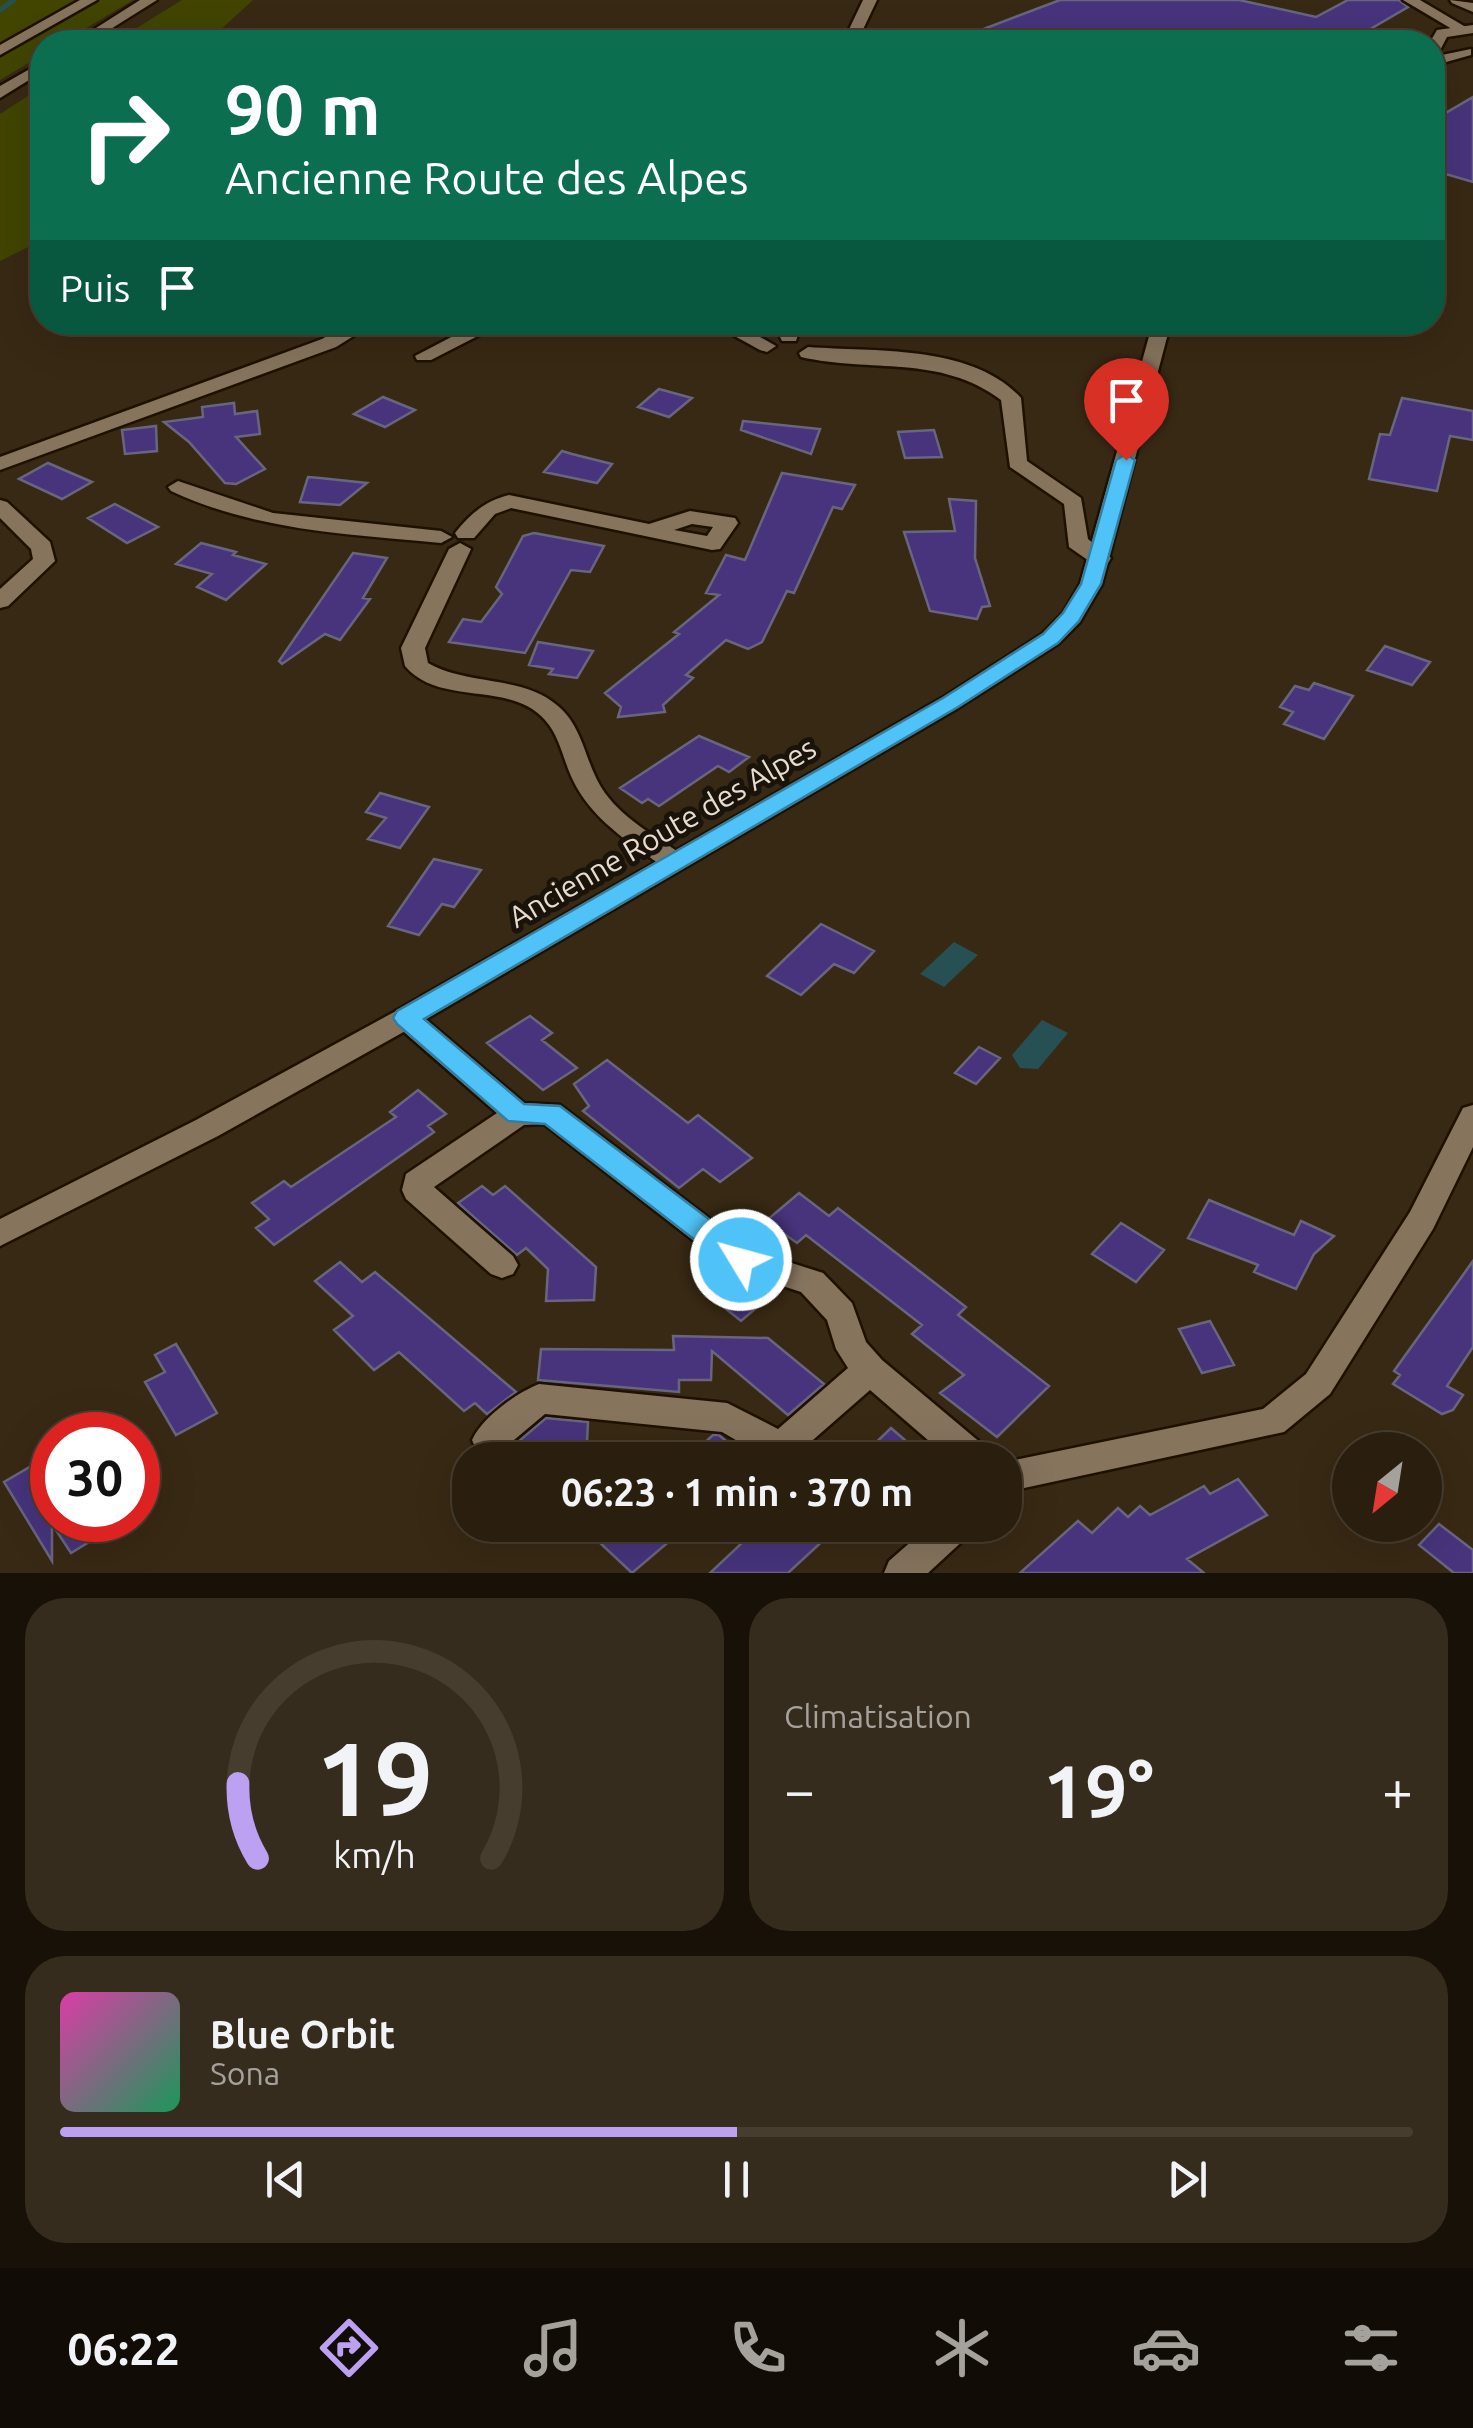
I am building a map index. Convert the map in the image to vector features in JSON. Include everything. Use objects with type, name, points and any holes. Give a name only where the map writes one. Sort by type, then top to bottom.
[{"type":"street","points":[[36,30],[90,0]]},
{"type":"street","points":[[101,30],[150,0]]},
{"type":"street","points":[[856,30],[870,0]]},
{"type":"street","points":[[1409,0],[1468,29]]},
{"type":"street","points":[[1409,0],[1429,30]]},
{"type":"street","points":[[1458,0],[1473,8]]},
{"type":"street","points":[[1445,40],[1468,29]]},
{"type":"street","points":[[0,50],[30,33]]},
{"type":"street","points":[[1445,45],[1470,52]]},
{"type":"street","points":[[1445,59],[1470,52]]},
{"type":"street","points":[[0,92],[30,73]]},
{"type":"street","points":[[0,464],[343,335]]},
{"type":"street","points":[[424,356],[468,335]]},
{"type":"street","points":[[744,335],[766,346]]},
{"type":"street","name":"Ancienne Route des Alpes","points":[[0,1233],[208,1128],[406,1018],[1028,656],[1072,617],[1100,558],[1159,335]]},
{"type":"street","points":[[808,353],[969,372],[1000,388],[1011,398],[1017,462],[1028,474],[1066,493],[1074,502],[1077,542],[1100,558]]},
{"type":"street","points":[[178,488],[213,506],[248,516],[456,539]]},
{"type":"street","points":[[650,531],[509,502],[488,510],[456,539],[413,648],[418,666],[445,681],[528,699],[552,712],[589,788],[616,820],[676,862]]},
{"type":"street","points":[[0,506],[42,547],[44,562],[0,601]]},
{"type":"street","points":[[406,1018],[518,1114]]},
{"type":"street","points":[[502,1264],[416,1190],[417,1182],[518,1114],[550,1113],[741,1260],[812,1282],[842,1313],[852,1350],[955,1442]]},
{"type":"street","points":[[1022,1473],[1272,1422],[1318,1384],[1422,1220],[1469,1136]]},
{"type":"street","points":[[489,1440],[538,1399],[727,1418],[780,1448],[870,1370]]},
{"type":"street","points":[[902,1573],[936,1542]]},
{"type":"shaded area","points":[[0,0],[133,0],[83,30],[30,30],[30,62],[0,80]]},
{"type":"shaded area","points":[[182,0],[253,0],[220,30],[133,30]]},
{"type":"shaded area","points":[[30,95],[30,246],[0,261],[0,114]]},
{"type":"water","points":[[954,942],[978,955],[944,987],[920,974]]},
{"type":"water","points":[[1042,1020],[1068,1033],[1038,1069],[1020,1068],[1012,1055]]},
{"type":"building","points":[[1060,0],[1239,0],[1316,17],[1348,0],[1399,0],[1408,7],[1369,30],[981,30]]},
{"type":"building","points":[[1473,97],[1473,182],[1445,174],[1445,113]]},
{"type":"building","points":[[659,389],[692,398],[669,417],[638,407]]},
{"type":"building","points":[[383,397],[415,410],[385,427],[354,414]]},
{"type":"building","points":[[1402,398],[1473,411],[1473,440],[1450,436],[1437,491],[1369,479],[1380,434],[1390,435]]},
{"type":"building","points":[[234,403],[235,414],[257,411],[260,434],[236,437],[265,469],[236,484],[225,483],[189,442],[164,422],[203,417],[202,407]]},
{"type":"building","points":[[743,421],[820,429],[811,454],[741,430]]},
{"type":"building","points":[[156,426],[157,451],[125,454],[122,430]]},
{"type":"building","points":[[934,430],[942,457],[905,458],[898,432]]},
{"type":"building","points":[[562,451],[612,464],[597,483],[544,472]]},
{"type":"building","points":[[48,463],[92,482],[62,499],[19,479]]},
{"type":"building","points":[[782,473],[855,485],[842,509],[833,507],[794,593],[787,591],[762,642],[748,649],[726,640],[686,675],[693,678],[663,705],[665,712],[618,717],[621,707],[605,693],[679,634],[674,632],[719,595],[706,593],[726,555],[745,560]]},
{"type":"building","points":[[308,477],[367,483],[340,505],[300,502]]},
{"type":"building","points":[[949,499],[976,501],[975,558],[990,606],[982,607],[977,619],[930,611],[904,532],[955,531]]},
{"type":"building","points":[[115,504],[158,527],[127,543],[88,518]]},
{"type":"building","points":[[534,533],[604,546],[590,572],[571,570],[525,653],[449,642],[463,619],[481,622],[502,594],[496,587],[523,536]]},
{"type":"building","points":[[201,543],[266,564],[226,600],[197,587],[212,574],[176,564]]},
{"type":"building","points":[[353,553],[387,558],[363,598],[370,599],[340,640],[325,634],[282,664],[279,661]]},
{"type":"building","points":[[538,642],[593,651],[577,678],[549,674],[553,669],[529,665]]},
{"type":"building","points":[[1385,646],[1430,662],[1412,685],[1367,670]]},
{"type":"building","points":[[1314,683],[1353,696],[1324,739],[1284,724],[1293,712],[1280,707],[1295,686],[1309,690]]},
{"type":"building","points":[[699,736],[749,757],[729,772],[718,766],[659,806],[648,799],[642,803],[620,788]]},
{"type":"building","points":[[380,793],[429,807],[400,848],[368,839],[386,818],[366,812]]},
{"type":"building","points":[[434,859],[481,870],[454,907],[442,904],[419,935],[388,926]]},
{"type":"building","points":[[821,924],[874,951],[854,973],[834,964],[801,995],[767,976]]},
{"type":"building","points":[[530,1016],[552,1033],[542,1040],[577,1068],[543,1090],[487,1043]]},
{"type":"building","points":[[979,1047],[1000,1058],[976,1084],[955,1073]]},
{"type":"building","points":[[607,1060],[688,1123],[698,1115],[752,1158],[720,1182],[703,1169],[679,1188],[583,1111],[589,1106],[574,1084]]},
{"type":"building","points":[[418,1090],[446,1114],[428,1126],[434,1132],[274,1245],[256,1228],[269,1219],[252,1203],[284,1181],[291,1187],[396,1117],[390,1112]]},
{"type":"building","points":[[482,1186],[493,1195],[505,1186],[596,1267],[594,1300],[546,1301],[548,1269],[526,1248],[517,1255],[458,1203]]},
{"type":"building","points":[[799,1193],[829,1216],[838,1208],[966,1307],[958,1315],[1049,1386],[997,1437],[940,1393],[964,1375],[912,1334],[922,1325],[806,1235],[797,1243],[766,1221]]},
{"type":"building","points":[[1209,1200],[1294,1235],[1301,1221],[1334,1236],[1314,1254],[1296,1289],[1254,1272],[1258,1265],[1188,1238]]},
{"type":"building","points":[[1121,1223],[1164,1250],[1136,1282],[1092,1254]]},
{"type":"building","points":[[1473,1261],[1473,1347],[1447,1386],[1463,1395],[1453,1410],[1442,1414],[1393,1384],[1400,1375],[1394,1371]]},
{"type":"building","points":[[340,1262],[362,1282],[375,1272],[516,1392],[487,1414],[475,1403],[464,1411],[399,1352],[374,1370],[334,1330],[353,1316],[315,1281]]},
{"type":"building","points":[[732,1281],[762,1303],[741,1321],[711,1297]]},
{"type":"building","points":[[1210,1321],[1234,1365],[1202,1373],[1179,1329]]},
{"type":"building","points":[[673,1336],[768,1338],[824,1384],[788,1415],[712,1351],[711,1380],[679,1380],[679,1392],[538,1380],[541,1349],[674,1350]]},
{"type":"building","points":[[176,1344],[217,1413],[176,1435],[145,1382],[165,1372],[155,1355]]},
{"type":"building","points":[[546,1418],[588,1422],[587,1442],[519,1441]]},
{"type":"building","points":[[891,1428],[907,1442],[877,1442]]},
{"type":"building","points":[[719,1435],[727,1442],[705,1442]]},
{"type":"building","points":[[30,1467],[30,1525],[4,1482]]},
{"type":"building","points":[[1238,1479],[1267,1515],[1187,1559],[1204,1573],[1020,1573],[1078,1521],[1092,1533],[1118,1508],[1128,1517],[1140,1506],[1150,1515],[1204,1486],[1210,1494]]},
{"type":"building","points":[[1442,1526],[1473,1550],[1473,1573],[1454,1573],[1419,1545],[1442,1542]]},
{"type":"building","points":[[40,1542],[52,1542],[52,1561]]},
{"type":"building","points":[[64,1542],[89,1542],[71,1553]]},
{"type":"building","points":[[599,1542],[668,1542],[632,1573]]},
{"type":"building","points":[[743,1542],[822,1542],[788,1573],[710,1573]]},
{"type":"waterway","points":[[0,10],[14,0]]},
{"type":"route","points":[[741,1260],[550,1113],[518,1114],[406,1018],[1028,656],[1072,617],[1083,601],[1100,558],[1126,460]]}]
